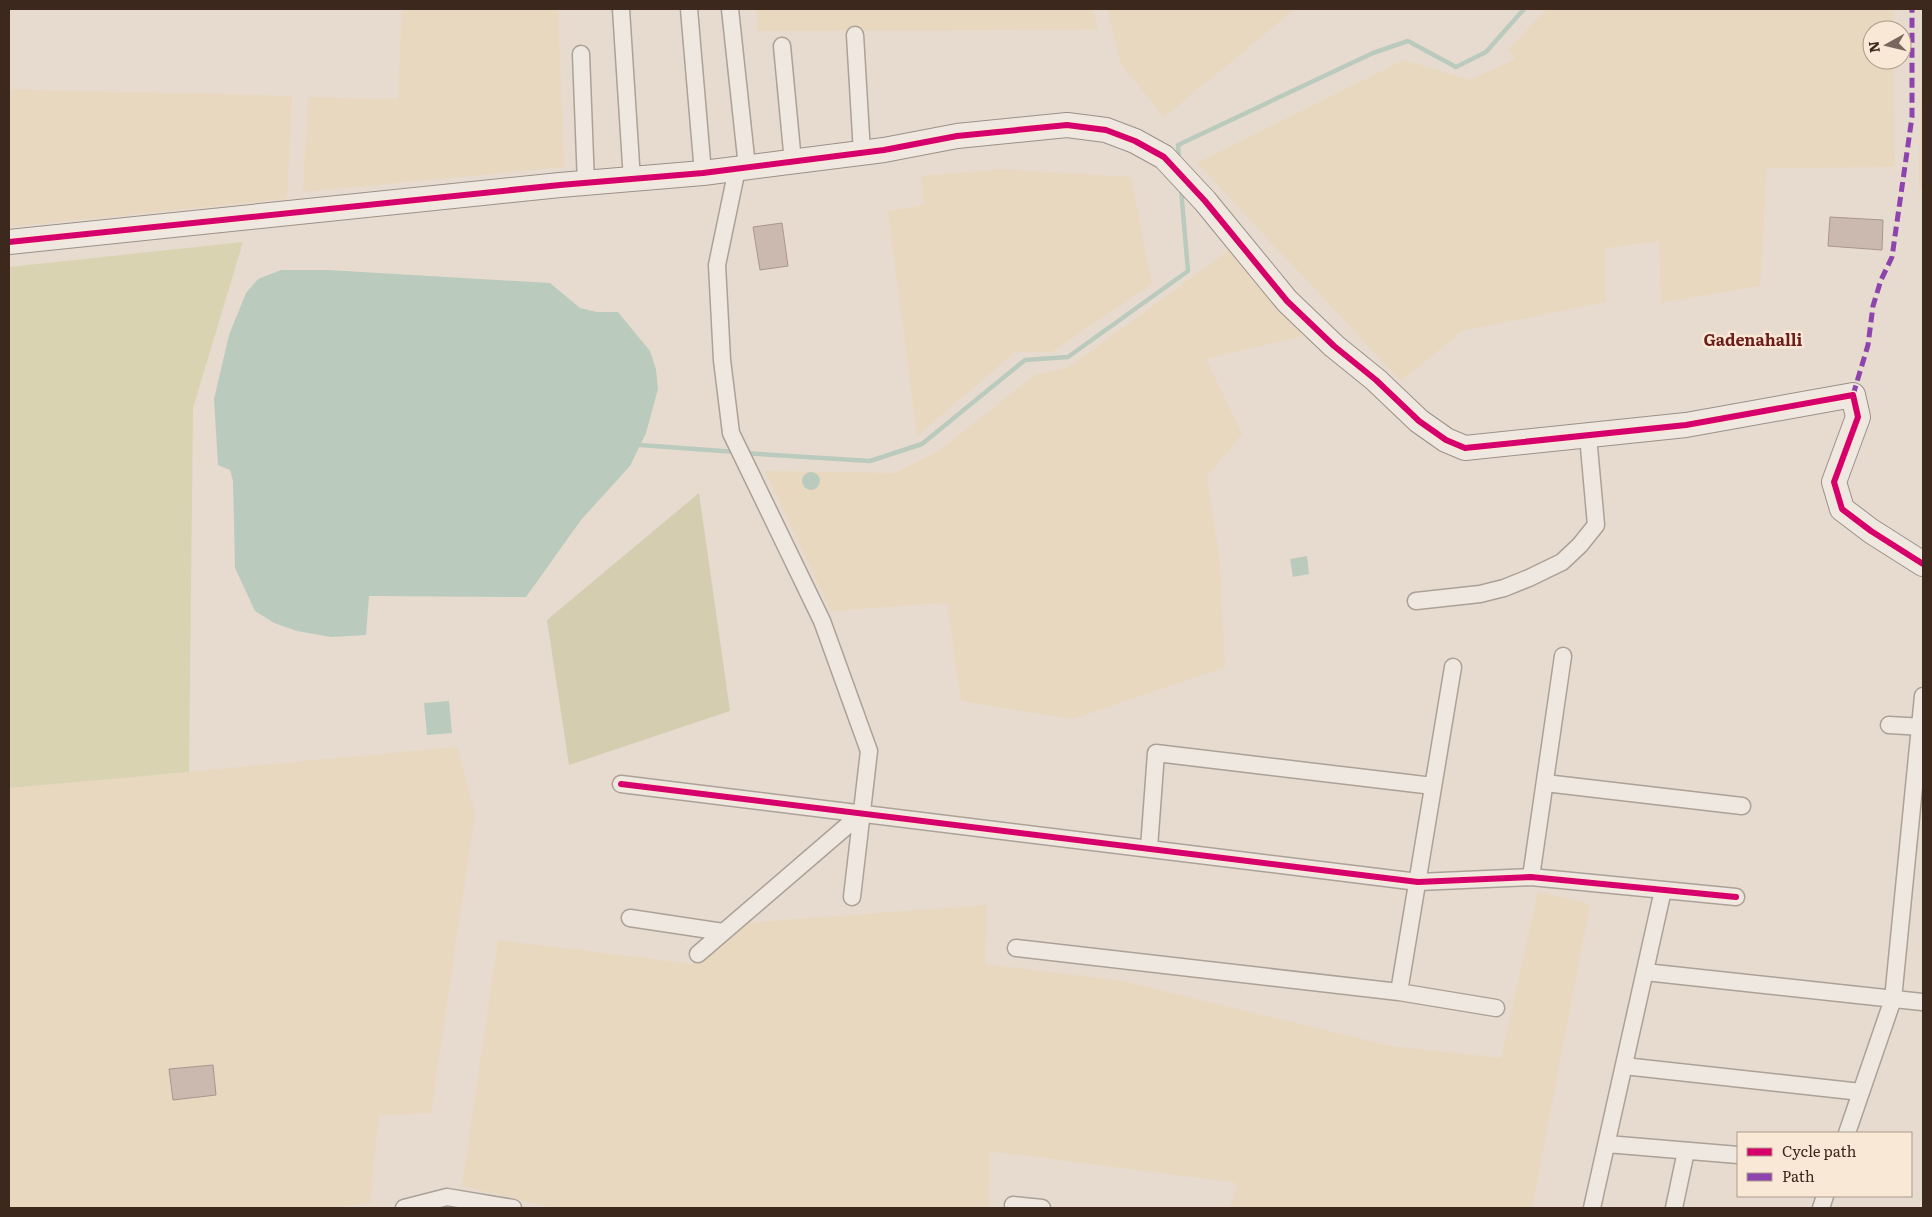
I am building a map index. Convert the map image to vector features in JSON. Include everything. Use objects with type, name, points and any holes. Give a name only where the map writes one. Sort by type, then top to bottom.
[{"type":"street","points":[[621,9],[632,180]]},
{"type":"street","points":[[689,9],[703,173]]},
{"type":"street","points":[[730,9],[742,168],[717,265],[722,360],[731,433],[822,620],[869,751],[852,897]]},
{"type":"street","points":[[855,35],[862,153]]},
{"type":"street","points":[[782,46],[792,162]]},
{"type":"street","points":[[581,54],[586,184]]},
{"type":"street","points":[[9,242],[703,173],[862,153],[957,136],[1067,125],[1106,130],[1135,141],[1164,158],[1205,201],[1287,301],[1334,346],[1376,380],[1419,421],[1446,440],[1465,448],[1483,448],[1686,425],[1853,395],[1858,417],[1834,482],[1842,509],[1871,531],[1923,564]]},
{"type":"street","points":[[1416,601],[1480,594],[1504,588],[1562,562],[1580,545],[1596,525],[1588,436]]},
{"type":"street","points":[[1532,877],[1563,656]]},
{"type":"street","points":[[1399,992],[1453,666]]},
{"type":"street","points":[[1847,1132],[1893,998],[1922,727],[1923,696]]},
{"type":"street","points":[[1889,724],[1922,727]]},
{"type":"street","points":[[1149,848],[1156,754],[1433,786]]},
{"type":"street","points":[[1545,783],[1742,806]]},
{"type":"street","points":[[621,784],[1418,882],[1532,877],[1736,897]]},
{"type":"street","points":[[698,954],[862,813]]},
{"type":"street","points":[[1592,1208],[1663,890]]},
{"type":"street","points":[[630,918],[723,932]]},
{"type":"street","points":[[1016,948],[1399,992],[1496,1008]]},
{"type":"street","points":[[1645,972],[1922,1002]]},
{"type":"street","points":[[1624,1066],[1861,1092]]},
{"type":"street","points":[[1607,1144],[1737,1156]]},
{"type":"street","points":[[1674,1208],[1686,1151]]},
{"type":"street","points":[[404,1208],[447,1197],[513,1208]]},
{"type":"street","points":[[1013,1204],[1042,1208]]},
{"type":"shaded area","points":[[402,9],[558,9],[564,167],[303,192],[308,97],[398,99]]},
{"type":"shaded area","points":[[756,9],[1093,9],[1098,30],[758,31]]},
{"type":"shaded area","points":[[1107,9],[1295,9],[1164,117],[1121,64]]},
{"type":"shaded area","points":[[1547,9],[1894,9],[1894,20],[1862,20],[1862,70],[1894,70],[1895,167],[1767,168],[1760,286],[1661,303],[1659,241],[1606,248],[1606,302],[1462,331],[1401,381],[1197,163],[1404,60],[1470,80],[1515,59],[1508,50]]},
{"type":"shaded area","points":[[1923,22],[1923,188],[1919,188],[1919,166]]},
{"type":"shaded area","points":[[9,89],[292,96],[287,199],[9,227]]},
{"type":"shaded area","points":[[1003,169],[1131,177],[1152,284],[1052,352],[1015,352],[917,436],[888,211],[924,205],[921,176]]},
{"type":"shaded area","points":[[243,242],[193,408],[189,772],[9,788],[9,267]]},
{"type":"shaded area","points":[[1233,247],[1303,336],[1206,359],[1242,434],[1207,476],[1220,563],[1225,667],[1073,719],[961,701],[947,603],[831,611],[765,471],[895,473],[937,452],[1035,375],[1069,367]]},
{"type":"shaded area","points":[[281,270],[328,270],[550,283],[580,308],[597,312],[618,312],[650,351],[656,369],[658,389],[646,433],[630,466],[581,520],[526,597],[369,596],[366,635],[331,637],[297,631],[274,623],[255,611],[235,568],[233,481],[230,470],[218,465],[214,399],[229,335],[246,293],[258,279]]},
{"type":"shaded area","points":[[807,472],[815,472],[820,477],[818,488],[807,490],[802,485],[802,477]]},
{"type":"shaded area","points":[[699,493],[730,711],[569,765],[547,620]]},
{"type":"shaded area","points":[[1307,556],[1309,574],[1293,577],[1290,559]]},
{"type":"shaded area","points":[[449,701],[452,733],[427,735],[424,703]]},
{"type":"shaded area","points":[[457,747],[475,813],[431,1113],[379,1115],[370,1203],[332,1208],[9,1208],[9,788]]},
{"type":"shaded area","points":[[1538,892],[1590,904],[1532,1208],[1230,1208],[1237,1183],[990,1151],[989,1208],[554,1208],[462,1186],[498,940],[693,964],[743,923],[987,905],[985,964],[1123,981],[1391,1046],[1501,1058]]},
{"type":"building","points":[[1830,217],[1883,220],[1882,250],[1828,246]]},
{"type":"building","points":[[782,223],[788,266],[760,270],[753,227]]},
{"type":"building","points":[[213,1065],[216,1095],[173,1100],[169,1069]]},
{"type":"waterway","points":[[1179,161],[1178,145],[1373,53],[1408,41],[1456,67],[1486,52],[1524,9]]},
{"type":"waterway","points":[[744,453],[870,461],[922,444],[1025,360],[1068,357],[1188,271],[1181,189]]},
{"type":"waterway","points":[[640,445],[736,452]]},
{"type":"marked path","points":[[1853,395],[1868,345],[1873,306],[1881,280],[1892,257],[1912,117],[1912,9]]},
{"type":"cycle path","points":[[9,242],[560,185],[703,173],[884,150],[957,136],[1067,125],[1106,130],[1135,141],[1164,157],[1205,201],[1287,301],[1334,346],[1376,380],[1419,421],[1446,440],[1465,448],[1686,425],[1853,395],[1858,417],[1834,482],[1842,509],[1871,531],[1923,564]]},
{"type":"cycle path","points":[[621,784],[1418,882],[1531,877],[1736,897]]},
{"type":"district","name":"Gadenahalli","points":[[1753,339]]}]
